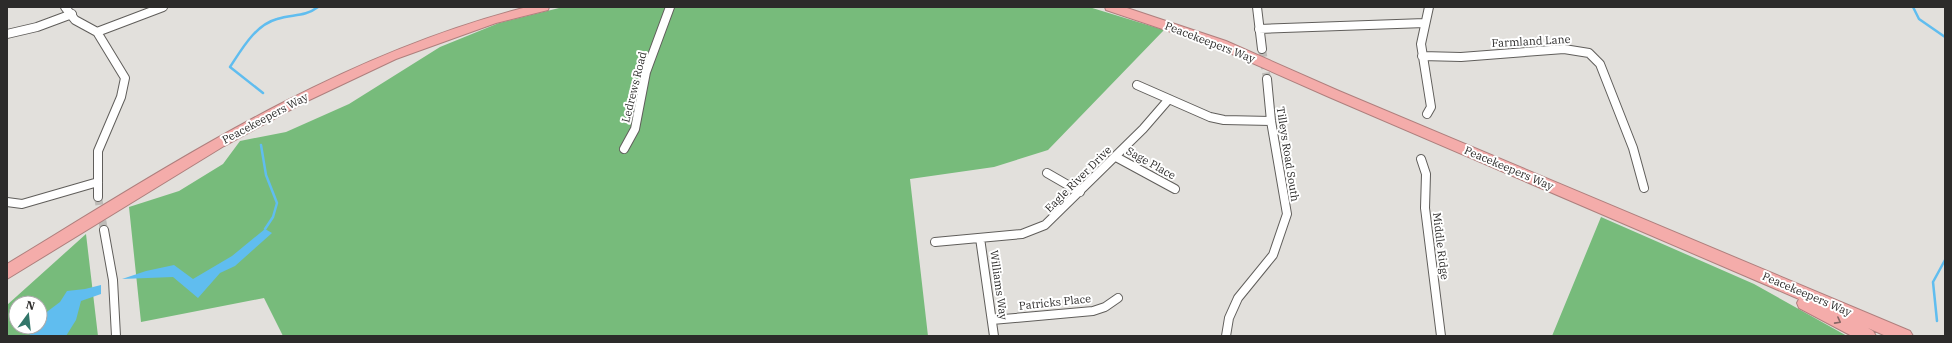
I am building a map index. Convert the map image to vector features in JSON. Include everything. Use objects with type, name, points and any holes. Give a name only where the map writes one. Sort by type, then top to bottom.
[{"type":"highway","name":"Peacekeepers Way","points":[[7,272],[219,142],[298,100],[390,56],[492,20],[543,7]]},
{"type":"highway","name":"Peacekeepers Way","points":[[1111,7],[1221,44],[1334,94],[1904,336]]},
{"type":"highway","points":[[1717,256],[1867,336]]},
{"type":"highway","points":[[1857,316],[1913,336]]},
{"type":"street","points":[[65,7],[72,14],[75,20],[97,32],[125,78],[121,97],[98,151],[98,196]]},
{"type":"street","points":[[97,32],[163,7]]},
{"type":"street","name":"Ledrews Road","points":[[624,149],[634,129],[646,72],[670,7]]},
{"type":"street","points":[[1257,7],[1262,49]]},
{"type":"street","points":[[1427,114],[1431,107],[1421,44],[1429,7]]},
{"type":"street","points":[[7,34],[37,27],[72,14]]},
{"type":"street","points":[[1259,29],[1425,23]]},
{"type":"street","name":"Farmland Lane","points":[[1422,56],[1461,57],[1564,49],[1578,50],[1592,54],[1600,64],[1633,148],[1644,188]]},
{"type":"street","name":"Tilleys Road South","points":[[1226,336],[1229,318],[1238,298],[1273,255],[1287,214],[1271,121],[1267,79]]},
{"type":"street","points":[[1137,85],[1205,116],[1216,119],[1271,121]]},
{"type":"street","name":"Eagle River Drive","points":[[935,242],[1022,234],[1037,230],[1052,220],[1116,157],[1169,100]]},
{"type":"street","name":"Sage Place","points":[[1116,157],[1175,189]]},
{"type":"street","name":"Middle Ridge","points":[[1421,159],[1426,174],[1425,208],[1442,336]]},
{"type":"street","points":[[1047,173],[1080,192]]},
{"type":"street","points":[[7,202],[22,204],[98,182]]},
{"type":"street","points":[[104,230],[113,280],[116,336]]},
{"type":"street","name":"Williams Way","points":[[980,238],[994,336]]},
{"type":"street","name":"Patricks Place","points":[[992,320],[1093,311],[1105,307],[1118,298]]},
{"type":"green space","points":[[563,7],[1089,7],[1164,30],[1048,150],[994,167],[910,179],[928,336],[283,336],[264,298],[141,322],[129,207],[179,191],[223,164],[240,141],[286,132],[349,104],[440,47],[499,23]]},
{"type":"green space","points":[[1601,217],[1754,284],[1847,336],[1552,336]]},
{"type":"green space","points":[[86,234],[98,336],[7,336],[8,304],[8,335],[48,335],[48,295],[18,295]]},
{"type":"water","points":[[265,229],[272,233],[235,266],[220,273],[198,298],[173,277],[122,279],[146,271],[174,265],[193,279],[232,256]]},
{"type":"water","points":[[101,285],[101,294],[81,301],[76,320],[66,336],[30,335],[48,335],[48,311],[60,302],[67,291]]},
{"type":"waterway","points":[[263,93],[230,67],[244,45],[262,26],[269,22],[283,17],[303,14],[318,7]]},
{"type":"waterway","points":[[1913,7],[1919,19],[1945,37]]},
{"type":"waterway","points":[[261,145],[266,175],[277,203],[273,217],[265,229]]},
{"type":"waterway","points":[[1937,321],[1933,282],[1945,260]]},
{"type":"tunnel","points":[[1262,49],[1267,79]]},
{"type":"tunnel","points":[[98,197],[104,230]]}]
